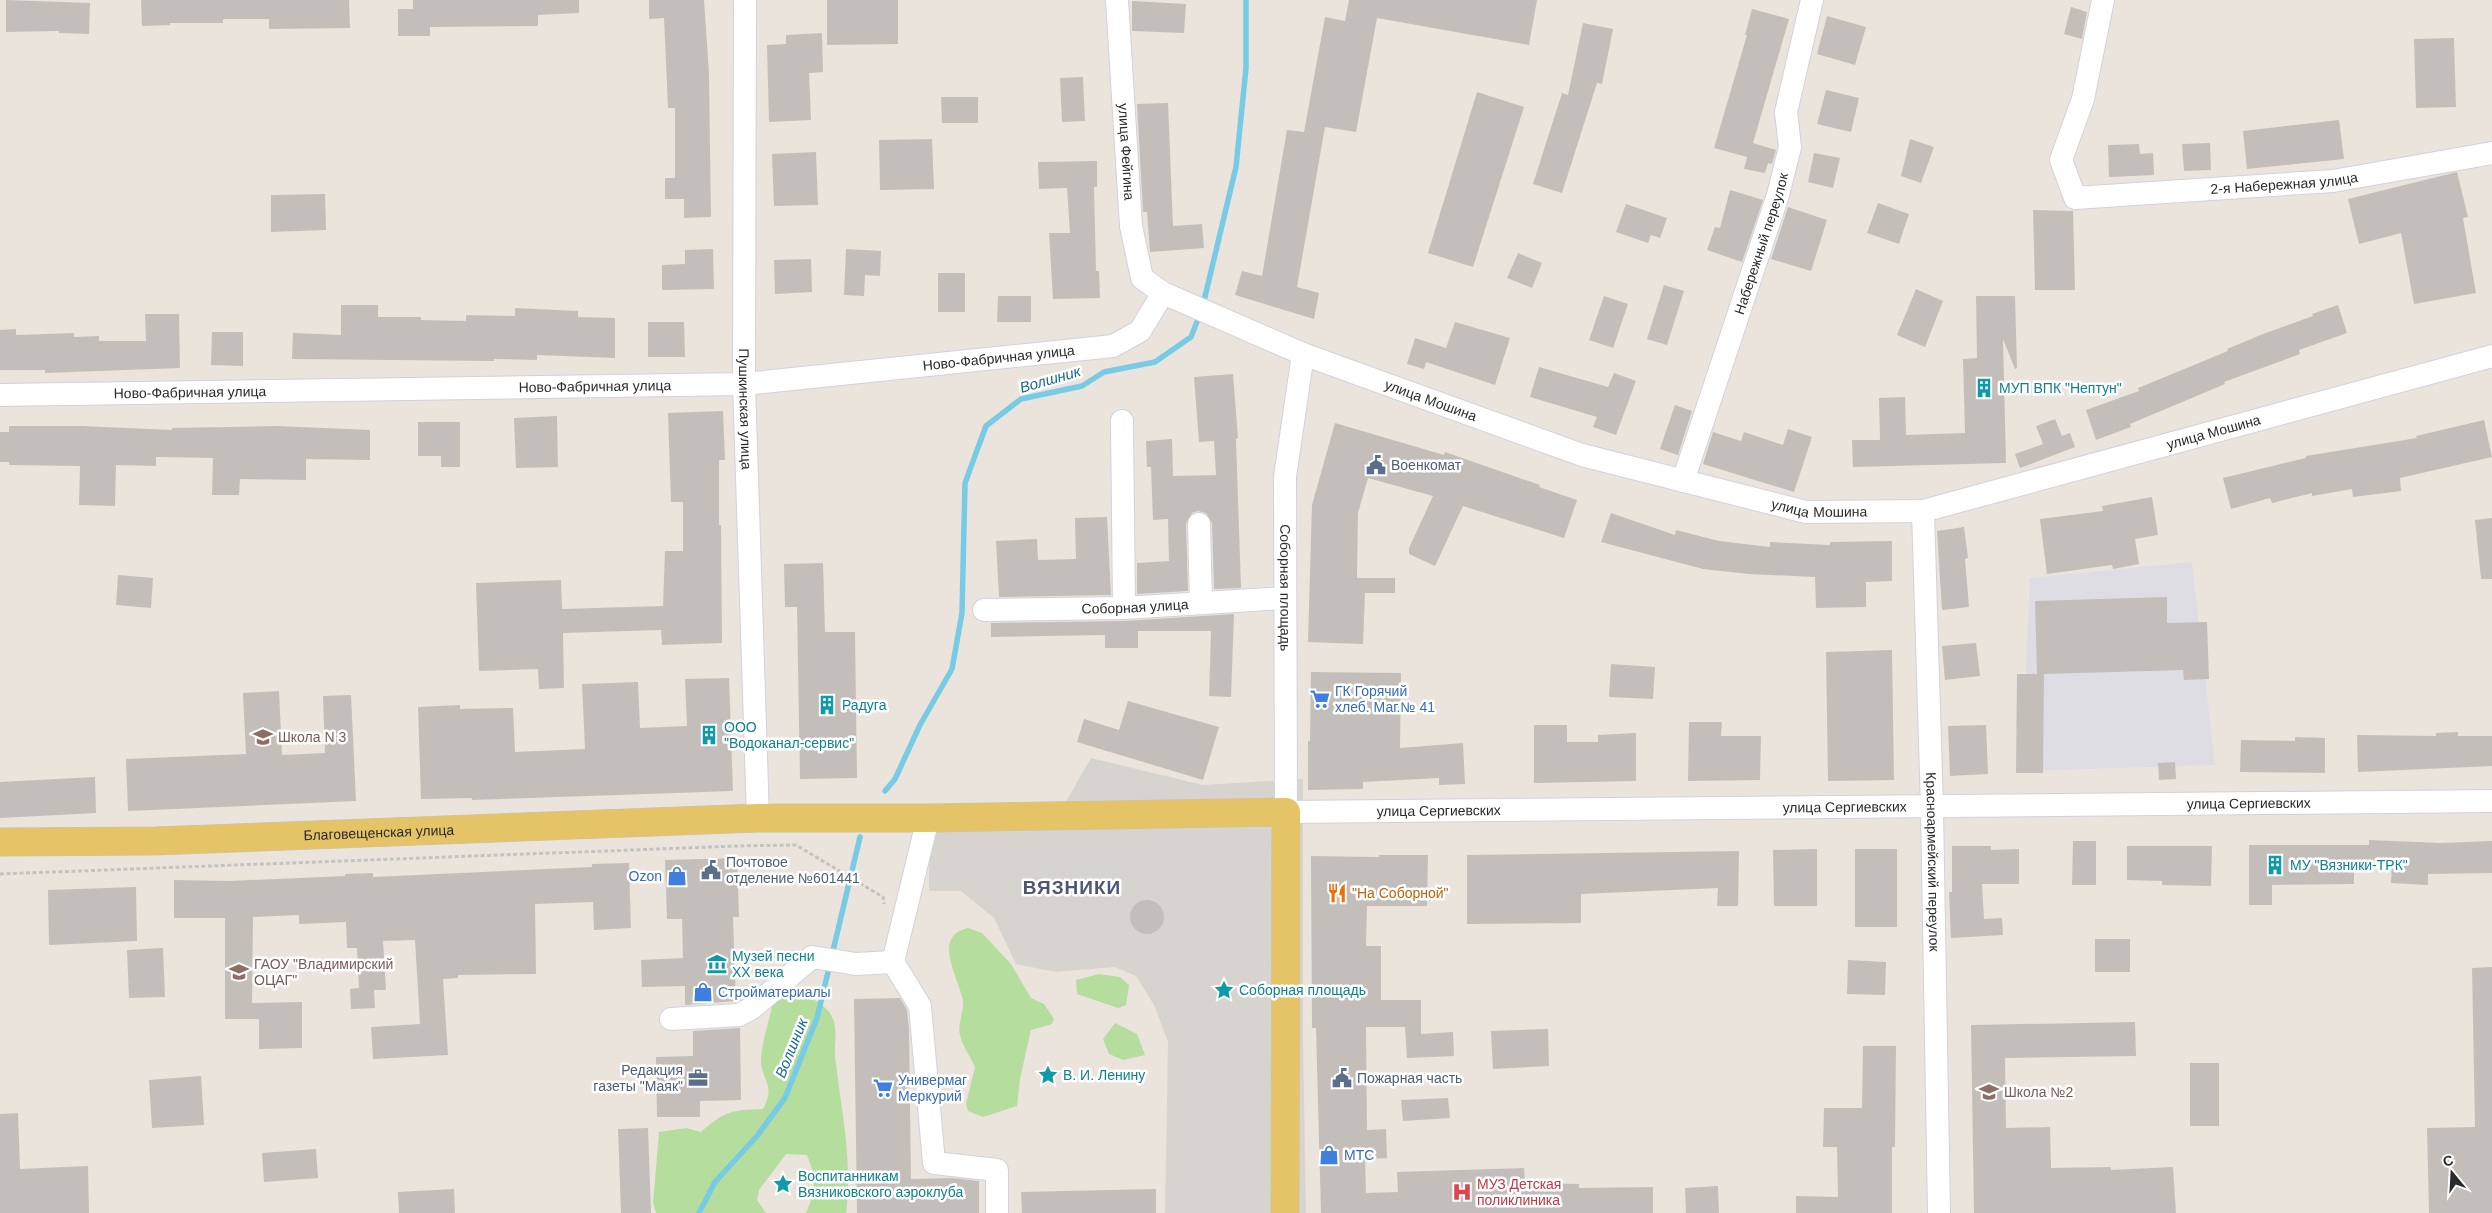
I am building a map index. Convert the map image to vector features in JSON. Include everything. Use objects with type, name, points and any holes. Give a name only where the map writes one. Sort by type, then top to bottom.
[{"type":"main road","name":"Благовещенская улица","points":[[0,842],[155,841],[758,818],[928,818],[1286,812]]},
{"type":"main road","name":"Соборная площадь","points":[[1285,1213],[1286,812]]},
{"type":"street","name":"Пушкинская улица","points":[[745,0],[744,384],[758,818]]},
{"type":"street","name":"улица Фейгина","points":[[1117,0],[1131,226],[1142,278],[1163,293]]},
{"type":"street","name":"Набережный переулок","points":[[1683,481],[1778,195],[1790,147],[1786,112],[1812,0]]},
{"type":"street","name":"2-я Набережная улица","points":[[2103,0],[2083,99],[2061,160],[2075,198],[2333,181],[2492,153]]},
{"type":"street","name":"Ново-Фабричная улица","points":[[0,395],[744,384],[1113,346],[1140,331],[1163,293]]},
{"type":"street","name":"улица Мошина","points":[[1163,293],[1303,354],[1582,455],[1806,512],[1923,511],[2492,356]]},
{"type":"street","name":"Соборная площадь","points":[[1286,812],[1285,477],[1303,354]]},
{"type":"street","points":[[1122,421],[1124,608]]},
{"type":"street","name":"Красноармейский переулок","points":[[1923,511],[1932,808],[1939,1213]]},
{"type":"street","points":[[1199,524],[1201,603]]},
{"type":"street","name":"Соборная улица","points":[[984,610],[1124,608],[1285,598]]},
{"type":"street","name":"улица Сергиевских","points":[[1286,812],[1932,808],[2492,801]]},
{"type":"street","points":[[928,818],[893,962],[920,1006],[934,1163],[998,1170],[997,1213]]},
{"type":"street","points":[[671,1019],[739,1014],[752,1008],[812,957],[856,964],[893,962]]},
{"type":"path","points":[[0,874],[796,845],[882,897]]},
{"type":"shaded area","points":[[2192,562],[2215,765],[2021,771],[2030,578]]},
{"type":"shaded area","name":"Соборная площадь","points":[[1091,758],[1203,785],[1303,779],[1303,1036],[1306,1213],[1165,1213],[1168,1042],[1154,1005],[1136,976],[1115,967],[1055,972],[1016,964],[994,918],[961,891],[929,891],[929,804],[1065,803]]},
{"type":"green space","points":[[968,928],[982,933],[1011,964],[1031,998],[1044,1004],[1054,1019],[1052,1024],[1031,1030],[1020,1079],[1017,1106],[983,1117],[968,1111],[966,1104],[975,1067],[960,1035],[959,1027],[963,1001],[950,959],[949,949],[951,940],[957,932]]},
{"type":"green space","points":[[1099,974],[1120,977],[1129,985],[1126,1005],[1118,1008],[1077,994],[1076,980]]},
{"type":"green space","points":[[800,994],[823,1006],[829,1012],[834,1022],[835,1056],[847,1154],[848,1193],[846,1213],[806,1213],[812,1198],[814,1184],[810,1163],[807,1155],[786,1154],[759,1190],[757,1200],[766,1213],[656,1213],[653,1203],[659,1132],[686,1128],[701,1132],[716,1120],[729,1113],[763,1109],[767,1101],[768,1088],[762,1068],[761,1054],[772,1006],[785,996]]},
{"type":"green space","points":[[1115,1023],[1137,1034],[1145,1055],[1123,1060],[1109,1054],[1103,1039]]},
{"type":"building","points":[[6,0],[90,3],[89,34],[59,33],[59,31],[6,32]]},
{"type":"building","points":[[141,0],[349,0],[350,28],[269,29],[269,19],[223,19],[223,23],[170,23],[170,25],[142,26]]},
{"type":"building","points":[[413,0],[579,0],[579,13],[538,15],[538,26],[430,27],[430,36],[398,36],[398,9],[413,9]]},
{"type":"building","points":[[649,0],[704,0],[709,74],[711,217],[684,218],[684,199],[665,199],[665,178],[675,178],[675,108],[668,108],[664,18],[649,19]]},
{"type":"building","points":[[827,0],[898,0],[898,44],[827,45]]},
{"type":"building","points":[[1349,0],[1537,0],[1529,45],[1377,18],[1356,132],[1325,127],[1297,287],[1319,293],[1314,319],[1235,295],[1242,271],[1262,276],[1287,130],[1304,132],[1325,17],[1345,21]]},
{"type":"building","points":[[1132,1],[1186,4],[1184,33],[1132,31]]},
{"type":"building","points":[[2071,7],[2087,12],[2082,39],[2064,34]]},
{"type":"building","points":[[1752,9],[1789,19],[1753,143],[1776,150],[1772,164],[1768,163],[1765,173],[1744,169],[1747,157],[1714,148],[1747,35],[1745,35]]},
{"type":"building","points":[[1827,16],[1866,27],[1855,65],[1817,54]]},
{"type":"building","points":[[1583,23],[1613,29],[1602,84],[1597,83],[1562,193],[1533,184],[1562,93],[1568,95]]},
{"type":"building","points":[[822,33],[823,72],[809,73],[811,120],[769,122],[767,45],[786,44],[786,35]]},
{"type":"building","points":[[2454,38],[2456,107],[2416,108],[2414,39]]},
{"type":"building","points":[[1083,77],[1085,121],[1062,122],[1060,78]]},
{"type":"building","points":[[1826,90],[1859,98],[1851,132],[1817,124]]},
{"type":"building","points":[[1477,92],[1524,107],[1473,267],[1428,253]]},
{"type":"building","points":[[941,97],[978,97],[978,123],[942,123]]},
{"type":"building","points":[[1168,103],[1173,226],[1202,224],[1204,248],[1150,252],[1147,212],[1143,212],[1137,104]]},
{"type":"building","points":[[2339,120],[2344,159],[2247,169],[2243,131]]},
{"type":"building","points":[[932,139],[934,189],[880,190],[879,140]]},
{"type":"building","points":[[1910,139],[1934,147],[1921,183],[1901,176]]},
{"type":"building","points":[[2210,143],[2211,170],[2184,171],[2182,144]]},
{"type":"building","points":[[2139,144],[2140,154],[2153,153],[2154,175],[2109,177],[2108,145]]},
{"type":"building","points":[[816,152],[818,205],[774,206],[772,154]]},
{"type":"building","points":[[1814,153],[1840,158],[1833,188],[1808,182]]},
{"type":"building","points":[[1097,161],[1097,187],[1094,187],[1096,271],[1099,271],[1100,298],[1053,299],[1049,233],[1070,233],[1067,188],[1039,189],[1038,162]]},
{"type":"building","points":[[2457,172],[2468,217],[2463,218],[2476,293],[2414,304],[2401,233],[2359,244],[2348,199]]},
{"type":"building","points":[[1730,190],[1763,200],[1742,262],[1707,250],[1715,227],[1720,228]]},
{"type":"building","points":[[325,194],[326,230],[271,232],[271,195]]},
{"type":"building","points":[[1878,203],[1909,214],[1899,244],[1867,233]]},
{"type":"building","points":[[1626,204],[1667,218],[1660,238],[1651,235],[1648,243],[1616,232]]},
{"type":"building","points":[[1788,207],[1827,220],[1811,271],[1771,259]]},
{"type":"building","points":[[2033,210],[2073,211],[2075,290],[2035,290]]},
{"type":"building","points":[[713,249],[714,289],[662,290],[662,265],[685,264],[685,250]]},
{"type":"building","points":[[846,249],[881,251],[880,276],[865,275],[864,296],[844,295]]},
{"type":"building","points":[[1518,253],[1542,263],[1532,288],[1507,278]]},
{"type":"building","points":[[811,259],[812,292],[775,294],[774,260]]},
{"type":"building","points":[[938,273],[965,273],[965,312],[938,312]]},
{"type":"building","points":[[1664,285],[1684,291],[1667,345],[1647,339]]},
{"type":"building","points":[[1916,289],[1943,301],[1925,347],[1897,335]]},
{"type":"building","points":[[998,296],[1031,296],[1031,322],[997,322]]},
{"type":"building","points":[[1604,296],[1628,304],[1613,348],[1589,340]]},
{"type":"building","name":"МУП ВПК \"Нептун\"","points":[[1976,296],[2015,296],[2017,368],[2015,369],[2003,339],[2006,463],[1853,467],[1852,440],[1880,440],[1879,398],[1905,397],[1906,435],[1965,433],[1963,359],[1977,358]]},
{"type":"building","points":[[341,305],[378,305],[378,317],[421,317],[421,320],[466,321],[466,315],[515,316],[515,308],[578,311],[578,317],[615,318],[615,358],[537,355],[537,360],[494,359],[494,361],[292,359],[293,333],[341,335]]},
{"type":"building","points":[[2338,305],[2347,333],[2299,350],[2300,354],[2224,382],[2225,384],[2130,424],[2131,427],[2096,440],[2086,410],[2139,391],[2138,388],[2228,351],[2227,349]]},
{"type":"building","points":[[145,314],[179,314],[180,368],[45,373],[45,370],[0,370],[0,330],[16,329],[16,335],[74,333],[74,337],[99,336],[99,341],[146,341]]},
{"type":"building","points":[[648,322],[684,322],[685,357],[648,357]]},
{"type":"building","points":[[1455,322],[1510,338],[1495,385],[1426,362],[1424,369],[1407,364],[1415,338],[1446,348]]},
{"type":"building","points":[[212,332],[243,332],[243,366],[211,365]]},
{"type":"building","points":[[1539,367],[1608,387],[1614,373],[1636,381],[1616,435],[1593,427],[1597,417],[1530,397]]},
{"type":"building","points":[[1233,374],[1238,438],[1236,439],[1241,588],[1214,589],[1212,523],[1206,513],[1198,511],[1192,513],[1186,524],[1188,591],[1137,594],[1137,563],[1169,561],[1168,519],[1153,520],[1151,467],[1147,467],[1146,441],[1172,439],[1173,476],[1216,475],[1214,441],[1199,442],[1194,377]]},
{"type":"building","points":[[1675,405],[1692,411],[1678,455],[1660,449]]},
{"type":"building","points":[[723,411],[725,460],[719,460],[722,643],[662,645],[661,630],[563,633],[564,688],[539,689],[538,669],[479,671],[476,583],[561,580],[562,609],[663,606],[665,551],[683,551],[683,502],[671,502],[668,413]]},
{"type":"building","points":[[557,416],[558,467],[516,468],[514,418]]},
{"type":"building","points":[[2055,419],[2062,436],[2070,433],[2075,447],[2020,468],[2015,454],[2043,444],[2036,426]]},
{"type":"building","points":[[2484,420],[2492,457],[2400,478],[2401,491],[2353,497],[2352,489],[2312,496],[2312,493],[2272,503],[2270,498],[2231,509],[2223,478],[2306,458],[2306,456],[2417,438],[2416,436]]},
{"type":"building","points":[[418,422],[460,422],[460,467],[441,467],[441,456],[418,456]]},
{"type":"building","points":[[1335,423],[1444,455],[1445,452],[1577,500],[1564,538],[1463,506],[1435,566],[1409,554],[1409,548],[1433,496],[1368,478],[1358,513],[1357,578],[1395,578],[1395,593],[1365,593],[1363,644],[1308,642],[1312,505]]},
{"type":"building","points":[[9,426],[82,426],[172,430],[172,428],[277,426],[370,430],[370,460],[306,459],[306,480],[240,479],[239,495],[212,495],[213,458],[156,457],[156,466],[116,465],[115,506],[79,505],[80,466],[9,465],[9,462],[0,462],[0,432],[9,432]]},
{"type":"building","points":[[1788,429],[1812,437],[1794,492],[1703,464],[1713,432],[1741,441],[1744,432],[1783,445]]},
{"type":"building","points":[[2152,497],[2158,535],[2135,539],[2139,564],[2113,569],[2112,565],[2047,574],[2040,519],[2103,511],[2102,506]]},
{"type":"building","points":[[1611,513],[1675,535],[1676,530],[1719,541],[1770,547],[1770,542],[1830,545],[1830,542],[1892,541],[1892,581],[1866,582],[1866,607],[1816,608],[1815,577],[1749,574],[1703,569],[1601,542]]},
{"type":"building","points":[[1107,517],[1111,595],[999,597],[996,541],[1037,539],[1038,560],[1076,559],[1075,518]]},
{"type":"building","points":[[2492,518],[2492,579],[2481,579],[2475,520]]},
{"type":"building","points":[[1964,527],[1968,558],[1965,559],[1969,607],[1942,610],[1937,531]]},
{"type":"building","name":"Радуга","points":[[823,563],[825,632],[855,632],[857,778],[800,779],[797,607],[785,607],[784,564]]},
{"type":"building","points":[[118,575],[153,578],[151,608],[116,605]]},
{"type":"building","points":[[2167,597],[2167,623],[2207,622],[2209,679],[2184,680],[2183,670],[2044,674],[2043,773],[2016,773],[2017,674],[2037,674],[2035,601]]},
{"type":"building","points":[[1234,614],[1231,697],[1209,696],[1211,631],[1138,631],[1138,648],[1105,648],[1105,635],[991,637],[991,623],[1124,621]]},
{"type":"building","points":[[1976,643],[1980,676],[1945,680],[1942,646]]},
{"type":"building","points":[[1892,650],[1894,780],[1828,781],[1826,652]]},
{"type":"building","points":[[1611,664],[1655,667],[1653,699],[1609,697]]},
{"type":"building","points":[[1311,672],[1401,673],[1400,748],[1463,743],[1465,784],[1439,785],[1439,778],[1363,782],[1363,789],[1308,790]]},
{"type":"building","points":[[729,678],[733,791],[472,800],[472,798],[421,799],[418,707],[460,705],[460,709],[513,708],[515,752],[585,749],[582,684],[638,682],[640,728],[687,726],[685,679]]},
{"type":"building","name":"Школа N 3","points":[[279,691],[282,755],[325,753],[323,696],[351,695],[356,801],[128,811],[126,759],[246,754],[243,693]]},
{"type":"building","points":[[1128,701],[1219,727],[1203,780],[1077,742],[1084,719],[1119,730]]},
{"type":"building","points":[[1689,722],[1722,722],[1721,736],[1761,736],[1760,780],[1688,781]]},
{"type":"building","points":[[1534,725],[1567,725],[1567,742],[1598,742],[1598,735],[1636,733],[1636,781],[1534,783]]},
{"type":"building","points":[[1986,725],[1988,774],[1950,776],[1948,726]]},
{"type":"building","points":[[2458,732],[2458,736],[2492,736],[2492,766],[2358,772],[2357,735],[2436,736],[2436,733]]},
{"type":"building","points":[[2295,737],[2325,738],[2325,773],[2240,772],[2241,740],[2295,741]]},
{"type":"building","points":[[2175,762],[2176,779],[2159,780],[2158,763]]},
{"type":"building","points":[[95,777],[96,813],[0,818],[0,782]]},
{"type":"building","points":[[2369,840],[2441,843],[2492,841],[2492,873],[2428,874],[2428,885],[2391,883],[2392,862],[2354,861],[2354,884],[2272,885],[2272,905],[2249,905],[2249,845],[2369,845]]},
{"type":"building","points":[[2073,841],[2096,841],[2096,885],[2072,885]]},
{"type":"building","points":[[1952,846],[1991,846],[1991,850],[2019,849],[2019,884],[1982,884],[1984,919],[2002,918],[2003,935],[1951,938],[1949,892],[1952,892]]},
{"type":"building","points":[[2127,846],[2212,846],[2211,886],[2162,885],[2162,881],[2127,880]]},
{"type":"building","points":[[1817,849],[1817,906],[1774,906],[1773,850]]},
{"type":"building","points":[[1855,849],[1897,849],[1897,927],[1855,927]]},
{"type":"building","points":[[1739,851],[1738,906],[1717,906],[1718,888],[1581,894],[1581,923],[1467,924],[1467,855]]},
{"type":"building","points":[[1379,855],[1428,855],[1427,906],[1367,906],[1366,946],[1381,946],[1381,1000],[1421,1000],[1421,1034],[1453,1032],[1454,1056],[1407,1058],[1405,1027],[1366,1027],[1367,1130],[1386,1129],[1387,1158],[1365,1159],[1366,1193],[1398,1192],[1397,1172],[1524,1168],[1525,1183],[1579,1184],[1579,1188],[1653,1187],[1653,1213],[1321,1213],[1316,1028],[1312,1028],[1311,856],[1379,857]]},
{"type":"building","points":[[737,858],[739,917],[733,917],[736,1001],[685,1005],[685,986],[642,987],[641,960],[683,958],[682,919],[667,919],[665,860]]},
{"type":"building","points":[[629,863],[631,928],[594,930],[593,902],[535,904],[536,974],[458,975],[458,978],[443,979],[448,1055],[373,1059],[371,1027],[420,1024],[415,940],[383,941],[386,990],[374,990],[375,1008],[351,1009],[350,989],[359,988],[357,948],[347,948],[346,922],[299,924],[299,915],[253,917],[252,1003],[302,1002],[302,1048],[259,1049],[259,1019],[225,1019],[225,918],[174,918],[174,880],[230,881],[373,873],[373,877],[592,867],[592,864]]},
{"type":"building","points":[[136,887],[137,941],[49,945],[48,890]]},
{"type":"building","points":[[1147,900],[1159,905],[1164,917],[1159,929],[1147,934],[1135,929],[1130,917],[1135,905]]},
{"type":"building","points":[[2095,939],[2130,939],[2130,972],[2095,972]]},
{"type":"building","points":[[163,948],[165,997],[129,998],[127,950]]},
{"type":"building","points":[[1848,960],[1886,962],[1885,995],[1847,994]]},
{"type":"building","points":[[2492,967],[2492,1213],[2429,1213],[2427,1128],[2475,1127],[2472,968]]},
{"type":"building","name":"Универмаг Меркурий","points":[[900,998],[907,1010],[909,1029],[911,1179],[952,1178],[979,1181],[979,1213],[857,1213],[854,999]]},
{"type":"building","name":"Школа №2","points":[[2135,1022],[2136,1056],[2005,1058],[2006,1128],[2050,1127],[2051,1168],[2111,1167],[2111,1170],[2173,1167],[2176,1213],[1974,1213],[1971,1025]]},
{"type":"building","name":"Редакция газеты \"Маяк\"","points":[[740,1028],[741,1100],[700,1101],[700,1117],[657,1117],[656,1057],[693,1056],[693,1031]]},
{"type":"building","points":[[1548,1029],[1549,1066],[1493,1069],[1491,1031]]},
{"type":"building","points":[[1863,1046],[1896,1046],[1895,1147],[1892,1147],[1892,1213],[1796,1213],[1796,1196],[1838,1197],[1837,1147],[1823,1147],[1824,1108],[1862,1108]]},
{"type":"building","points":[[2190,1063],[2219,1063],[2219,1126],[2190,1126]]},
{"type":"building","points":[[201,1076],[204,1125],[152,1128],[149,1080]]},
{"type":"building","points":[[1448,1098],[1450,1118],[1403,1121],[1401,1100]]},
{"type":"building","points":[[18,1113],[20,1169],[88,1166],[89,1213],[0,1213],[0,1114]]},
{"type":"building","points":[[648,1128],[651,1213],[621,1213],[618,1129]]},
{"type":"building","points":[[316,1149],[318,1178],[264,1182],[262,1153]]},
{"type":"building","points":[[1718,1186],[1719,1213],[1686,1213],[1685,1188]]},
{"type":"building","points":[[454,1189],[455,1213],[399,1213],[398,1192]]},
{"type":"building","points":[[1156,1189],[1156,1213],[1022,1213],[1021,1192]]},
{"type":"waterway","name":"Волшник","points":[[1203,305],[1236,167],[1246,68],[1246,0]]},
{"type":"waterway","name":"Волшник","points":[[885,791],[895,779],[920,725],[952,669],[962,613],[965,483],[986,426],[1021,399],[1082,386],[1104,372],[1155,362],[1191,337],[1200,314]]},
{"type":"waterway","name":"Волшник","points":[[832,955],[860,837]]},
{"type":"waterway","name":"Волшник","points":[[699,1213],[715,1182],[757,1136],[785,1098],[817,1018],[830,964]]},
{"type":"place","name":"МУП ВПК \"Нептун\"","points":[[1984,388]]},
{"type":"place","name":"Военкомат","points":[[1376,465]]},
{"type":"place","name":"ГК Горячий хлеб. Маг.№ 41","points":[[1320,699]]},
{"type":"place","name":"Радуга","points":[[827,705]]},
{"type":"place","name":"ООО \"Водоканал-сервис\"","points":[[709,735]]},
{"type":"place","name":"Школа N 3","points":[[263,737]]},
{"type":"place","name":"МУ \"Вязники-ТРК\"","points":[[2275,865]]},
{"type":"place","name":"Почтовое отделение №601441","points":[[711,870]]},
{"type":"place","name":"Ozon","points":[[677,876]]},
{"type":"place","name":"\"На Соборной\"","points":[[1337,893]]},
{"type":"place","name":"Музей песни XX века","points":[[717,964]]},
{"type":"place","name":"ГАОУ \"Владимирский ОЦАГ\"","points":[[239,972]]},
{"type":"place","name":"Соборная площадь","points":[[1224,990]]},
{"type":"place","name":"Стройматериалы","points":[[703,992]]},
{"type":"place","name":"В. И. Ленину","points":[[1048,1075]]},
{"type":"place","name":"Редакция газеты \"Маяк\"","points":[[698,1078]]},
{"type":"place","name":"Пожарная часть","points":[[1342,1078]]},
{"type":"place","name":"Универмаг Меркурий","points":[[883,1088]]},
{"type":"place","name":"Школа №2","points":[[1989,1092]]},
{"type":"place","name":"МТС","points":[[1329,1155]]},
{"type":"place","name":"Воспитанникам Вязниковского аэроклуба","points":[[783,1184]]},
{"type":"place","name":"МУЗ Детская поликлиника","points":[[1462,1192]]},
{"type":"district","name":"ВЯЗНИКИ","points":[[1072,887]]}]
